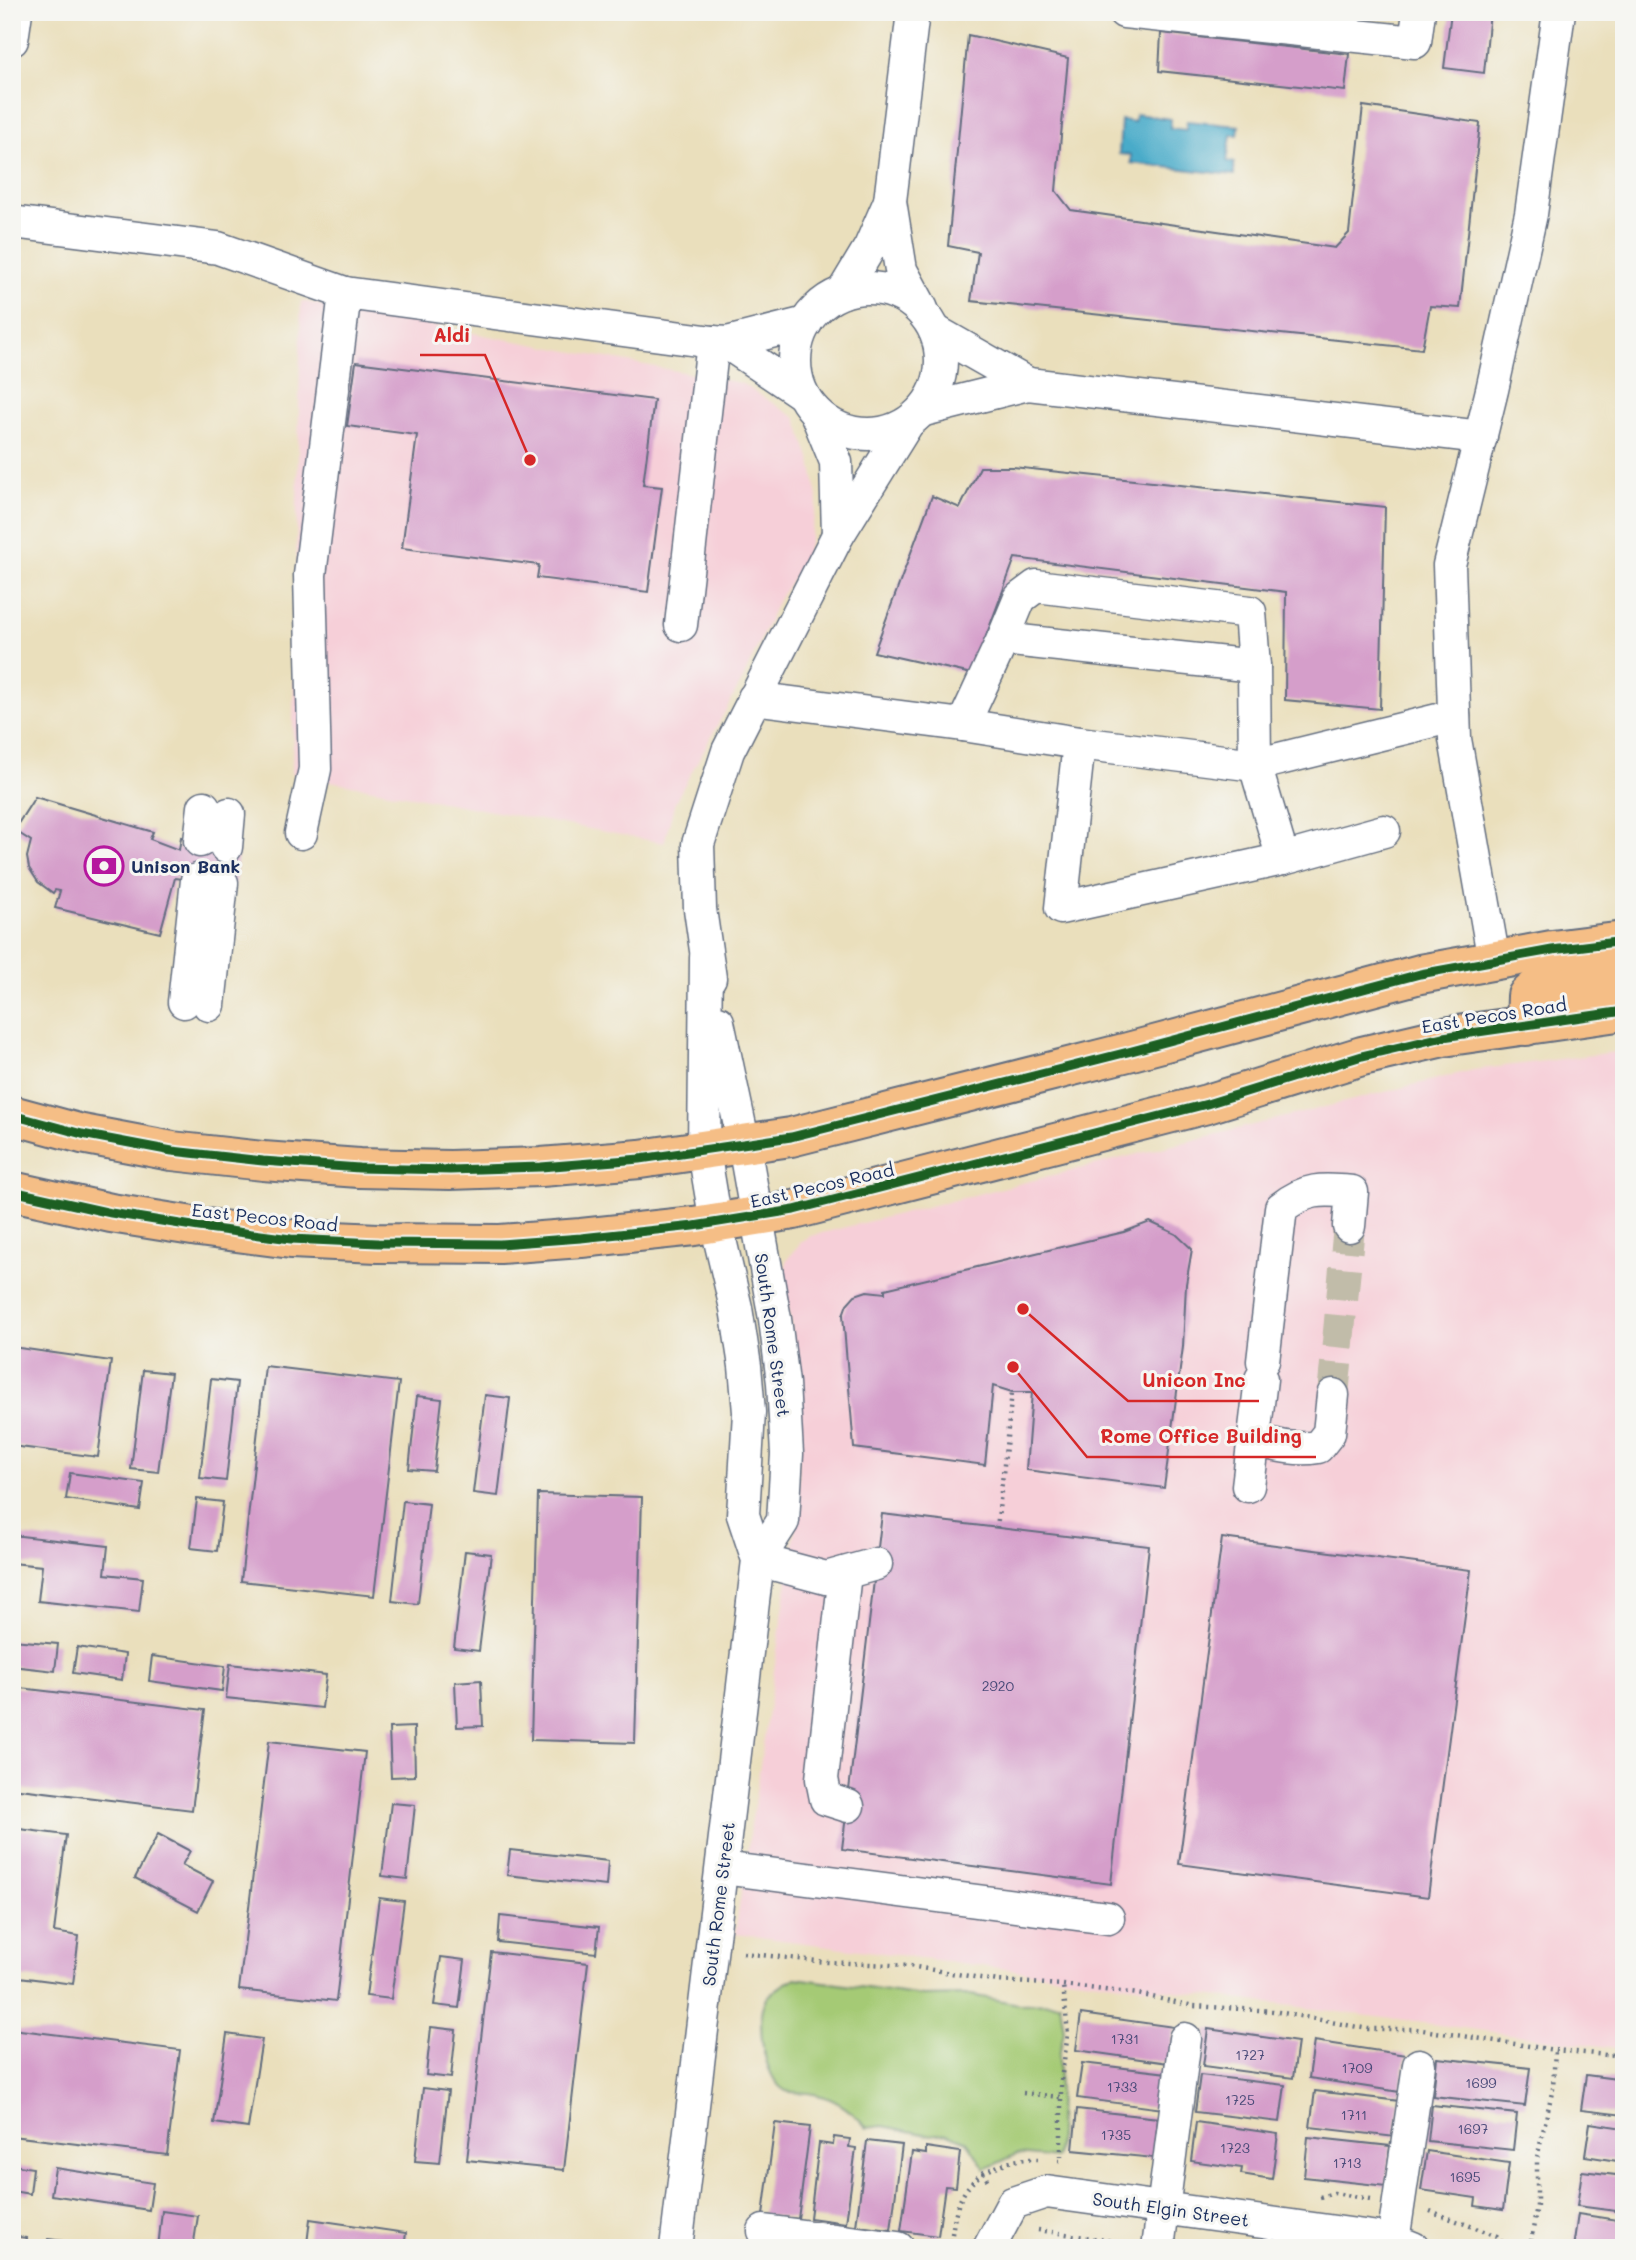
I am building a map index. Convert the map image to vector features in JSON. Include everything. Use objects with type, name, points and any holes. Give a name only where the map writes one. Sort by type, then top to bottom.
[{"type":"main road","points":[[12,1115],[82,1134],[172,1151],[359,1168],[450,1170],[541,1167],[704,1151],[791,1137],[1116,1055],[1420,974],[1552,950],[1624,941]]},
{"type":"main road","points":[[1526,1026],[1527,996],[1535,989],[1624,978]]},
{"type":"main road","name":"East Pecos Road","points":[[12,1191],[111,1213],[199,1227],[291,1238],[378,1243],[500,1244],[716,1223],[794,1210],[1207,1104],[1362,1056],[1443,1037],[1624,1012]]},
{"type":"street","points":[[12,40],[16,12]]},
{"type":"street","points":[[706,958],[700,908],[698,844],[728,751],[838,535],[915,417],[935,393],[942,372],[942,352],[930,322],[901,270],[890,201],[913,12]]},
{"type":"street","points":[[1124,12],[1415,42],[1419,12]]},
{"type":"street","points":[[1494,961],[1455,739],[1449,565],[1531,214],[1559,12]]},
{"type":"street","points":[[843,292],[870,247],[890,201]]},
{"type":"street","points":[[12,222],[218,248],[345,293],[720,343],[806,323]]},
{"type":"street","points":[[838,535],[836,461],[795,369],[796,345],[806,323],[822,304],[843,292],[867,288],[888,291],[908,299],[930,322],[1028,384]]},
{"type":"street","points":[[301,833],[315,769],[310,575],[345,293]]},
{"type":"street","points":[[720,343],[809,403],[836,427],[860,435],[884,433],[915,417],[1028,384],[1481,437]]},
{"type":"street","points":[[681,625],[720,343]]},
{"type":"street","points":[[963,726],[1020,598],[1035,586],[1250,612],[1254,666],[1255,765],[1283,859]]},
{"type":"street","points":[[1003,639],[1254,666]]},
{"type":"street","points":[[754,698],[1255,765],[1454,716]]},
{"type":"street","points":[[1079,743],[1061,908],[1283,859],[1384,831]]},
{"type":"street","points":[[213,844],[217,811]]},
{"type":"street","points":[[196,1003],[209,882]]},
{"type":"street","name":"South Rome Street","points":[[706,958],[744,1145],[775,1319],[783,1383],[787,1454],[783,1521],[758,1560]]},
{"type":"street","name":"South Rome Street","points":[[676,2248],[758,1560],[743,1515],[749,1412],[745,1366],[704,1151],[706,958]]},
{"type":"street","points":[[1248,1486],[1281,1208],[1298,1195],[1329,1190],[1352,1192],[1349,1226]]},
{"type":"street","points":[[1254,1440],[1304,1450],[1318,1447],[1329,1433],[1333,1395]]},
{"type":"street","points":[[758,1560],[826,1578],[876,1564]]},
{"type":"street","points":[[845,1573],[822,1779],[826,1799],[848,1806]]},
{"type":"street","points":[[722,1868],[1108,1918]]},
{"type":"street","points":[[1158,2246],[1185,2039]]},
{"type":"street","points":[[1399,2245],[1419,2065]]},
{"type":"street","name":"South Elgin Street","points":[[989,2248],[1013,2203],[1046,2192],[1399,2245]]},
{"type":"street","points":[[764,2231],[898,2248]]},
{"type":"path","points":[[997,1528],[1012,1392]]},
{"type":"path","points":[[743,1953],[827,1962],[910,1966],[978,1979],[1138,1994],[1194,2006],[1273,2011],[1368,2029],[1416,2029],[1555,2050],[1624,2054]]},
{"type":"path","points":[[1051,2160],[1061,2161],[1060,2097],[1068,2034],[1063,1985]]},
{"type":"path","points":[[1530,2248],[1537,2205],[1537,2158],[1552,2097],[1555,2050]]},
{"type":"path","points":[[1023,2093],[1060,2097]]},
{"type":"path","points":[[950,2248],[956,2205],[983,2173],[1019,2158],[1040,2160]]},
{"type":"path","points":[[983,2173],[988,2181]]},
{"type":"path","points":[[1032,2230],[1158,2246]]},
{"type":"shaded area","points":[[301,301],[741,383],[796,418],[811,461],[818,498],[806,558],[778,600],[743,679],[675,802],[664,843],[292,774]]},
{"type":"shaded area","points":[[1624,1051],[1624,2049],[735,1934],[798,1509],[800,1379],[784,1281],[786,1261],[801,1242],[810,1236],[1473,1070]]},
{"type":"green space","points":[[796,1978],[923,1996],[971,1995],[1019,2004],[1060,2003],[1064,2031],[1059,2056],[1056,2158],[1017,2154],[985,2169],[967,2141],[948,2133],[929,2135],[883,2126],[867,2128],[848,2109],[833,2100],[808,2093],[786,2091],[778,2085],[766,2061],[761,2030],[762,2016],[769,1996]]},
{"type":"water","points":[[1136,114],[1171,119],[1170,128],[1186,130],[1187,121],[1239,126],[1238,135],[1231,135],[1227,161],[1234,163],[1234,175],[1131,163],[1131,155],[1119,154],[1121,120],[1134,122]]},
{"type":"building","points":[[1451,12],[1490,12],[1484,73],[1444,68]]},
{"type":"building","points":[[1161,33],[1349,54],[1345,91],[1159,71]]},
{"type":"building","points":[[968,35],[1068,58],[1056,191],[1071,210],[1335,248],[1349,233],[1363,106],[1480,123],[1460,308],[1430,306],[1422,349],[971,301],[978,252],[948,246]]},
{"type":"building","points":[[356,362],[654,400],[643,485],[662,487],[648,592],[537,578],[539,565],[402,548],[417,435],[347,426]]},
{"type":"building","points":[[980,467],[1013,467],[1385,507],[1380,709],[1285,700],[1286,592],[1015,558],[972,674],[874,652],[932,496],[960,508]]},
{"type":"building","name":"Unison Bank","points":[[35,797],[153,832],[150,839],[179,850],[181,837],[238,850],[235,885],[175,878],[160,933],[55,908],[60,891],[55,890],[53,893],[38,882],[29,868],[27,857],[31,841],[14,830]]},
{"type":"building","points":[[1150,1222],[1176,1234],[1192,1249],[1186,1284],[1183,1347],[1164,1488],[1026,1470],[1032,1392],[1012,1392],[993,1386],[985,1465],[854,1448],[843,1315],[847,1304],[855,1295],[867,1291],[885,1293],[885,1289],[1124,1232]]},
{"type":"building","points":[[12,1347],[111,1361],[98,1457],[12,1446]]},
{"type":"building","points":[[265,1366],[399,1382],[374,1596],[241,1581]]},
{"type":"building","points":[[143,1370],[171,1373],[158,1472],[131,1469]]},
{"type":"building","points":[[211,1379],[237,1382],[226,1481],[200,1478]]},
{"type":"building","points":[[485,1395],[510,1398],[498,1496],[473,1493]]},
{"type":"building","points":[[417,1396],[442,1399],[434,1471],[409,1469]]},
{"type":"building","points":[[70,1473],[144,1483],[140,1510],[66,1499]]},
{"type":"building","points":[[538,1494],[642,1497],[635,1743],[531,1740]]},
{"type":"building","points":[[197,1499],[223,1502],[217,1551],[191,1548]]},
{"type":"building","points":[[403,1501],[429,1504],[418,1604],[392,1601]]},
{"type":"building","points":[[882,1514],[1149,1546],[1111,1884],[842,1849]]},
{"type":"building","points":[[12,1535],[108,1546],[105,1574],[143,1578],[139,1612],[38,1601],[42,1566],[12,1563]]},
{"type":"building","points":[[1222,1538],[1471,1570],[1428,1897],[1179,1864]]},
{"type":"building","points":[[465,1551],[491,1554],[479,1651],[454,1648]]},
{"type":"building","points":[[12,1640],[58,1644],[55,1671],[12,1666]]},
{"type":"building","points":[[77,1647],[125,1654],[122,1680],[73,1673]]},
{"type":"building","points":[[152,1656],[225,1666],[222,1691],[149,1681]]},
{"type":"building","points":[[230,1664],[326,1675],[322,1708],[226,1698]]},
{"type":"building","points":[[481,1680],[483,1726],[457,1727],[455,1682]]},
{"type":"building","points":[[12,1687],[205,1710],[192,1810],[12,1788]]},
{"type":"building","points":[[414,1727],[415,1776],[391,1777],[389,1728]]},
{"type":"building","points":[[269,1741],[365,1752],[336,2001],[239,1990]]},
{"type":"building","points":[[391,1803],[415,1805],[407,1879],[382,1876]]},
{"type":"building","points":[[12,1828],[66,1835],[54,1932],[79,1936],[73,1984],[12,1976]]},
{"type":"building","points":[[158,1834],[190,1851],[182,1865],[213,1881],[198,1911],[135,1878]]},
{"type":"building","points":[[510,1850],[608,1861],[606,1886],[507,1875]]},
{"type":"building","points":[[379,1898],[404,1901],[391,1999],[366,1996]]},
{"type":"building","points":[[500,1916],[599,1927],[596,1953],[498,1942]]},
{"type":"building","points":[[491,1952],[588,1963],[564,2170],[467,2160]]},
{"type":"building","points":[[441,1957],[465,1960],[459,2008],[434,2005]]},
{"type":"building","points":[[1081,2014],[1174,2027],[1169,2063],[1076,2050]]},
{"type":"building","points":[[431,2027],[456,2030],[451,2078],[426,2075]]},
{"type":"building","points":[[12,2029],[180,2050],[167,2155],[12,2136]]},
{"type":"building","points":[[1208,2029],[1298,2042],[1293,2078],[1203,2066]]},
{"type":"building","points":[[227,2034],[262,2039],[248,2128],[214,2123]]},
{"type":"building","points":[[1314,2041],[1406,2055],[1400,2092],[1309,2078]]},
{"type":"building","points":[[1437,2058],[1530,2068],[1525,2106],[1433,2096]]},
{"type":"building","points":[[1082,2063],[1167,2073],[1163,2109],[1077,2098]]},
{"type":"building","points":[[1200,2075],[1285,2085],[1280,2122],[1195,2112]]},
{"type":"building","points":[[1586,2075],[1624,2080],[1624,2115],[1581,2110]]},
{"type":"building","points":[[423,2088],[448,2091],[440,2163],[415,2161]]},
{"type":"building","points":[[1315,2091],[1399,2101],[1395,2137],[1310,2127]]},
{"type":"building","points":[[1432,2105],[1517,2114],[1513,2150],[1428,2141]]},
{"type":"building","points":[[1077,2109],[1158,2118],[1154,2158],[1073,2150]]},
{"type":"building","points":[[1196,2122],[1278,2134],[1272,2179],[1241,2174],[1242,2168],[1191,2161]]},
{"type":"building","points":[[775,2123],[810,2127],[798,2219],[763,2215]]},
{"type":"building","points":[[1590,2123],[1624,2128],[1624,2162],[1585,2156]]},
{"type":"building","points":[[834,2137],[850,2139],[849,2147],[856,2148],[846,2223],[810,2218],[819,2143],[833,2145]]},
{"type":"building","points":[[1308,2137],[1390,2146],[1386,2186],[1304,2177]]},
{"type":"building","points":[[867,2141],[902,2145],[891,2230],[856,2226]]},
{"type":"building","points":[[926,2147],[960,2152],[956,2187],[945,2186],[938,2236],[901,2231],[912,2152],[926,2154]]},
{"type":"building","points":[[1427,2151],[1509,2163],[1503,2210],[1475,2206],[1476,2198],[1421,2190]]},
{"type":"building","points":[[12,2165],[33,2168],[30,2194],[12,2191]]},
{"type":"building","points":[[55,2168],[153,2183],[149,2210],[51,2195]]},
{"type":"building","points":[[1582,2171],[1624,2176],[1624,2212],[1577,2206]]},
{"type":"building","points":[[162,2211],[198,2216],[193,2248],[158,2248]]},
{"type":"building","points":[[1578,2214],[1624,2221],[1624,2248],[1573,2248]]},
{"type":"building","points":[[310,2219],[406,2233],[404,2248],[336,2248],[307,2244]]},
{"type":"building","points":[[12,2236],[27,2238],[26,2248],[12,2248]]},
{"type":"building","points":[[48,2239],[101,2246],[101,2248],[46,2248]]},
{"type":"tunnel","points":[[1333,1395],[1349,1226]]},
{"type":"cycle path","points":[[12,1115],[82,1134],[172,1151],[359,1168],[450,1170],[541,1167],[640,1159],[791,1137],[1128,1052],[1420,974],[1552,950],[1624,941]]},
{"type":"cycle path","points":[[12,1191],[111,1213],[291,1239],[500,1244],[694,1226],[794,1210],[1207,1104],[1362,1056],[1443,1037],[1624,1011]]},
{"type":"place","name":"Aldi","points":[[530,460]]},
{"type":"place","name":"Unison Bank","points":[[104,866]]},
{"type":"place","name":"Unicon Inc","points":[[1023,1309]]},
{"type":"place","name":"Rome Office Building","points":[[1013,1367]]}]
